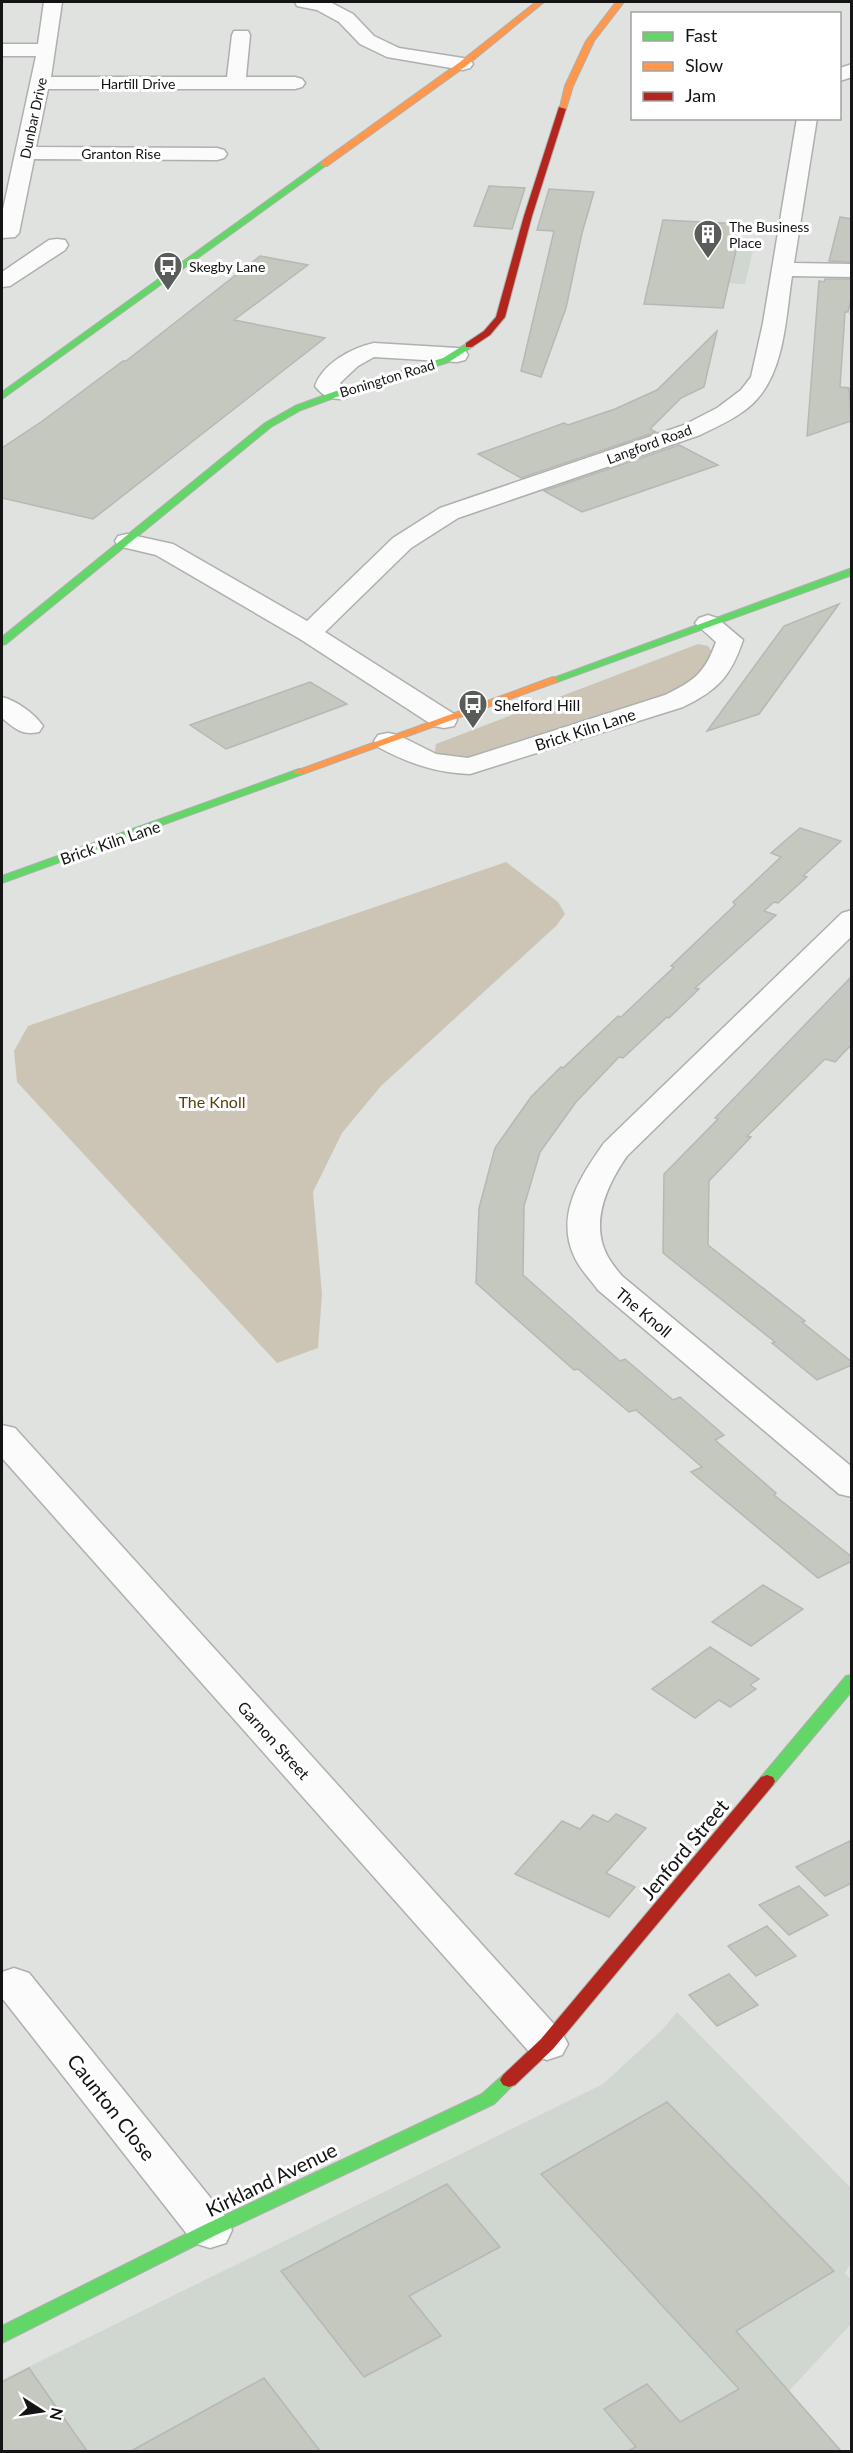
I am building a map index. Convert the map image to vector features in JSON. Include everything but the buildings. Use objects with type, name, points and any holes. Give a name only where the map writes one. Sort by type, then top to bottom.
[{"type":"street","name":"Dunbar Drive","points":[[5,239],[9,191],[25,153],[47,50],[53,2]]},
{"type":"street","points":[[304,2],[328,4],[346,18],[367,40],[394,53],[464,64]]},
{"type":"street","points":[[2,396],[464,64],[540,2]]},
{"type":"street","name":"Bonington Road","points":[[2,642],[268,426],[298,408],[457,355],[487,333],[500,317],[528,216],[569,86],[590,41],[620,2]]},
{"type":"street","points":[[236,83],[241,35]]},
{"type":"street","points":[[2,50],[47,50]]},
{"type":"street","name":"Hartill Drive","points":[[40,83],[296,82]]},
{"type":"street","name":"Langford Road","points":[[309,633],[402,543],[449,513],[692,430],[725,413],[749,395],[762,377],[784,269],[807,120]]},
{"type":"street","name":"Granton Rise","points":[[25,153],[217,154]]},
{"type":"street","points":[[2,281],[61,245],[5,239]]},
{"type":"street","points":[[784,269],[852,272]]},
{"type":"street","points":[[339,393],[327,386],[329,380],[350,361],[365,352],[390,350],[457,355]]},
{"type":"street","points":[[127,541],[164,549],[309,633],[444,720]]},
{"type":"street","name":"Brick Kiln Lane","points":[[2,880],[852,571]]},
{"type":"street","name":"Brick Kiln Lane","points":[[388,741],[420,758],[446,766],[470,766],[674,701],[700,689],[721,667],[730,640],[708,623]]},
{"type":"street","points":[[2,705],[29,726]]},
{"type":"street","name":"The Knoll","points":[[852,919],[615,1150],[592,1184],[583,1223],[591,1255],[610,1283],[852,1486]]},
{"type":"street","name":"Garnon Street","points":[[2,1436],[547,2044]]},
{"type":"street","name":"Jenford Street","points":[[547,2044],[852,1680]]},
{"type":"street","name":"Caunton Close","points":[[14,1984],[210,2230]]},
{"type":"street","name":"Kirkland Avenue","points":[[2,2335],[210,2230],[488,2098],[547,2044]]},
{"type":"shaded area","points":[[658,242],[754,246],[745,284],[649,280],[651,273],[669,273]]},
{"type":"shaded area","points":[[677,2012],[851,2188],[851,2263],[845,2273],[851,2280],[851,2324],[789,2391],[841,2451],[2,2452],[2,2380],[603,2084],[662,2030]]},
{"type":"green space","points":[[698,644],[708,646],[713,653],[695,680],[667,696],[470,759],[434,757],[436,744]]},
{"type":"green space","name":"The Knoll","points":[[506,862],[558,902],[565,914],[556,926],[381,1086],[342,1133],[313,1192],[322,1294],[318,1348],[277,1363],[17,1082],[14,1051],[28,1026]]},
{"type":"traffic: fast","points":[[2,396],[324,164]]},
{"type":"traffic: fast","points":[[2,642],[268,425],[298,408],[339,393],[446,360],[469,345]]},
{"type":"traffic: fast","points":[[553,680],[852,571]]},
{"type":"traffic: fast","points":[[2,880],[299,772]]},
{"type":"traffic: fast","points":[[767,1781],[852,1680]]},
{"type":"traffic: fast","points":[[2,2335],[210,2230],[488,2099],[509,2080]]},
{"type":"traffic: slow","points":[[324,164],[463,64],[540,2]]},
{"type":"traffic: slow","points":[[562,109],[569,86],[590,41],[620,2]]},
{"type":"traffic: slow","points":[[299,772],[553,680]]},
{"type":"traffic: jam","points":[[469,345],[487,333],[500,317],[528,216],[562,109]]},
{"type":"traffic: jam","points":[[509,2080],[547,2044],[767,1781]]},
{"type":"place","name":"The Business Place","points":[[708,260]]},
{"type":"place","name":"Skegby Lane","points":[[168,292]]},
{"type":"place","name":"Shelford Hill","points":[[473,730]]}]
